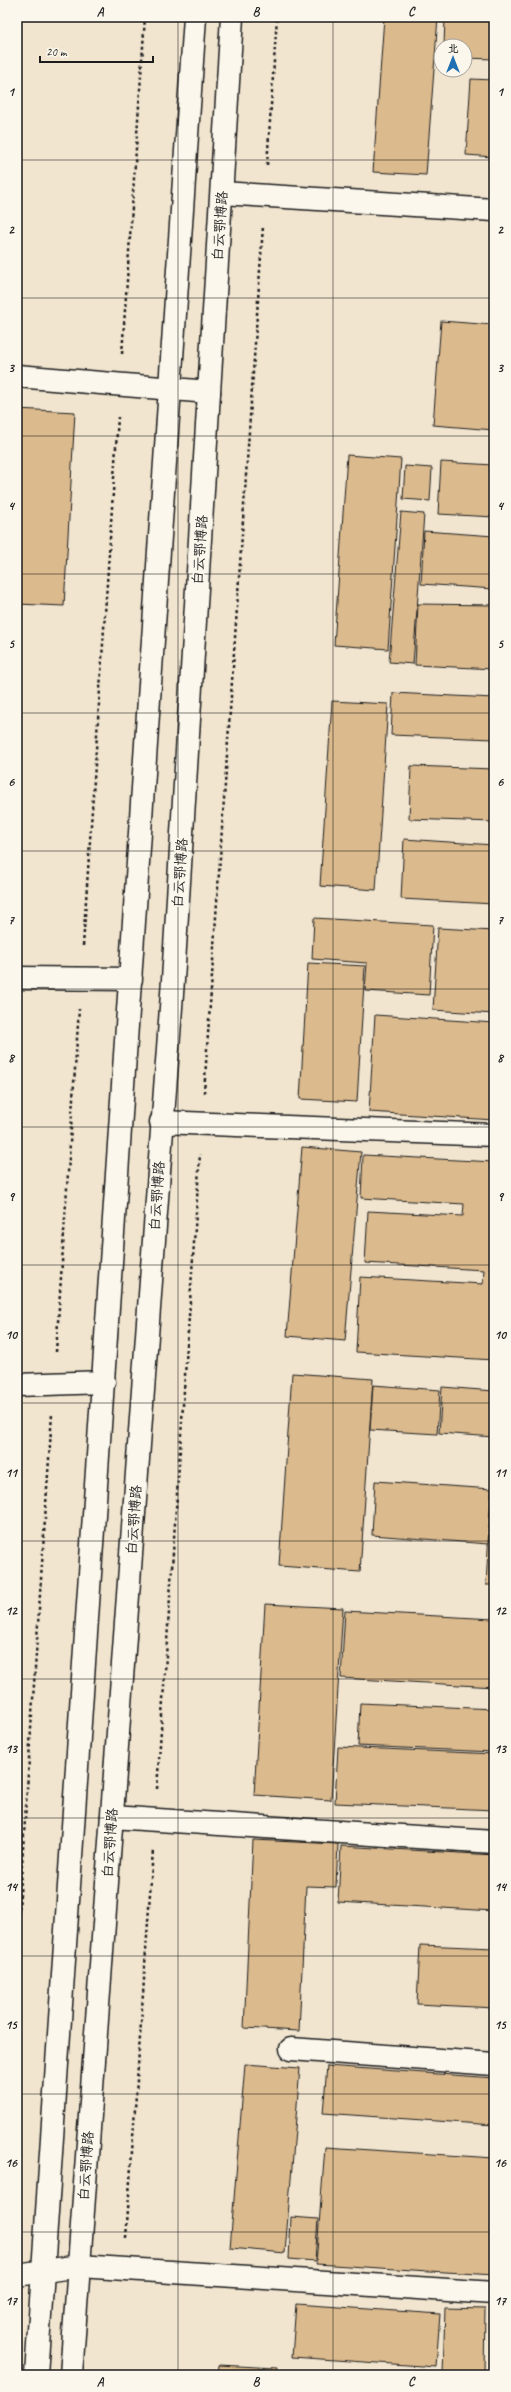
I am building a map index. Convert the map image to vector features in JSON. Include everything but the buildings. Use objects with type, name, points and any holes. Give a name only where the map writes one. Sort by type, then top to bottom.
[{"type":"main road","points":[[36,2375],[195,17]]},
{"type":"main road","name":"白云鄂博路","points":[[71,2375],[161,1122],[173,980],[232,17]]},
{"type":"main road","points":[[222,193],[494,210]]},
{"type":"main road","points":[[17,376],[209,392]]},
{"type":"main road","points":[[17,978],[131,980]]},
{"type":"main road","points":[[161,1122],[494,1135]]},
{"type":"main road","points":[[17,1385],[104,1382]]},
{"type":"main road","points":[[112,1817],[494,1842]]},
{"type":"main road","points":[[291,2048],[494,2064]]},
{"type":"main road","points":[[17,2275],[43,2270],[79,2266],[494,2293]]}]
